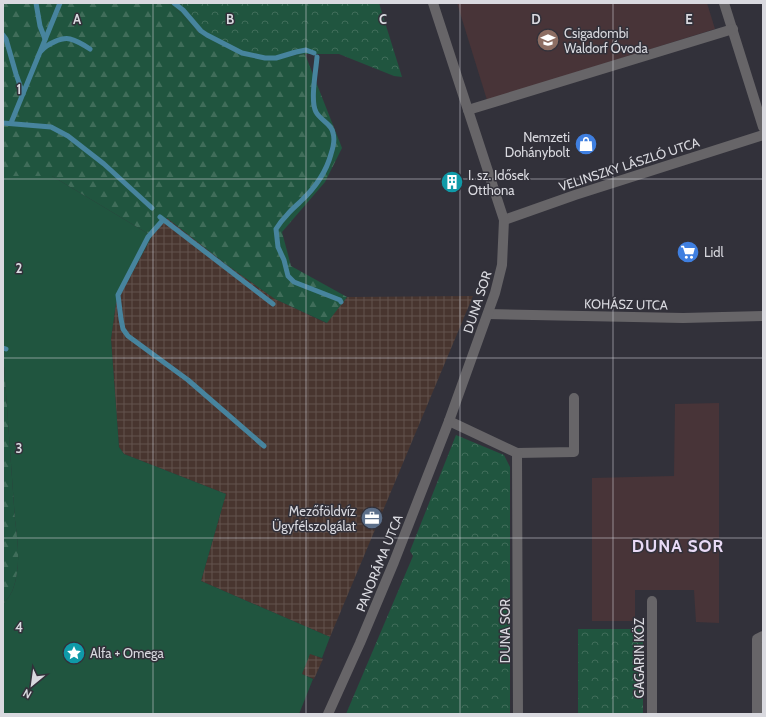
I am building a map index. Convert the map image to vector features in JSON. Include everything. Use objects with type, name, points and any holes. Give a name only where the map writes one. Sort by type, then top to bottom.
[{"type":"street","name":"DUNA SOR","points":[[433,3],[504,220],[502,265],[496,293],[449,421]]},
{"type":"street","points":[[724,3],[763,127]]},
{"type":"street","points":[[468,110],[733,29]]},
{"type":"street","name":"VELINSZKY LÁSZLÓ UTCA","points":[[504,220],[575,195],[763,135]]},
{"type":"street","name":"KOHÁSZ UTCA","points":[[488,314],[683,318],[763,316]]},
{"type":"street","points":[[449,421],[517,453],[574,452],[574,398]]},
{"type":"street","name":"PANORÁMA UTCA","points":[[328,714],[394,562],[449,421]]},
{"type":"street","name":"DUNA SOR","points":[[517,453],[518,714]]},
{"type":"street","name":"GAGARIN KÖZ","points":[[652,601],[652,714]]},
{"type":"street","points":[[757,714],[757,639],[763,636]]},
{"type":"shaded area","name":"Csigadombi Waldorf Óvoda","points":[[457,3],[707,3],[715,29],[487,100]]},
{"type":"shaded area","points":[[167,218],[227,265],[275,299],[326,323],[347,297],[473,296],[330,637],[201,581],[226,494],[124,454],[119,447],[111,339],[116,303],[152,236]]},
{"type":"shaded area","points":[[719,403],[719,623],[696,622],[694,590],[635,590],[635,621],[592,621],[592,478],[674,476],[675,404]]},
{"type":"shaded area","points":[[310,653],[323,659],[314,679],[302,674]]},
{"type":"green space","points":[[5,3],[168,3],[199,33],[266,60],[305,54],[342,148],[325,182],[282,232],[291,266],[347,297],[327,323],[275,299],[227,265],[167,218],[152,236],[52,176],[3,176],[3,7]]},
{"type":"green space","points":[[168,3],[379,3],[402,77],[394,76],[339,54],[305,54],[266,60],[238,53],[199,33]]},
{"type":"green space","points":[[3,176],[52,176],[152,236],[116,303],[111,339],[119,447],[124,454],[226,494],[201,581],[330,637],[322,658],[310,654],[302,674],[313,679],[299,714],[3,714],[3,605],[10,595],[16,580],[18,555],[3,351]]},
{"type":"green space","points":[[3,351],[18,563],[16,580],[13,589],[3,605]]},
{"type":"green space","points":[[456,435],[504,455],[510,467],[510,714],[346,714],[413,556],[410,551]]},
{"type":"green space","points":[[578,629],[643,629],[643,714],[578,714]]},
{"type":"waterway","points":[[36,3],[40,26],[45,39]]},
{"type":"waterway","points":[[11,123],[60,3]]},
{"type":"waterway","points":[[174,3],[183,10],[201,31],[242,53],[265,58],[276,58],[306,50],[314,53]]},
{"type":"waterway","points":[[3,35],[6,39],[23,94]]},
{"type":"waterway","points":[[41,51],[47,46],[63,39],[70,39],[90,49]]},
{"type":"waterway","points":[[317,57],[313,93],[314,107],[318,115],[332,130],[334,144],[329,161],[319,180],[310,192],[290,211],[276,229],[278,247],[284,260],[288,276],[294,282],[340,300],[341,302]]},
{"type":"waterway","points":[[3,123],[51,127],[68,136],[104,164],[152,208]]},
{"type":"waterway","points":[[160,217],[273,304]]},
{"type":"waterway","points":[[163,220],[148,237],[118,295],[123,329],[128,336],[188,380],[264,446]]},
{"type":"place","name":"Csigadombi Waldorf Óvoda","points":[[548,40]]},
{"type":"place","name":"Nemzeti Dohánybolt","points":[[586,144]]},
{"type":"place","name":"I. sz. Idősek Otthona","points":[[452,182]]},
{"type":"place","name":"Lidl","points":[[688,252]]},
{"type":"place","name":"Mezőföldvíz Ügyfélszolgálat","points":[[372,518]]},
{"type":"place","name":"Alfa + Omega","points":[[74,653]]},
{"type":"district","name":"DUNA SOR","points":[[678,546]]}]
